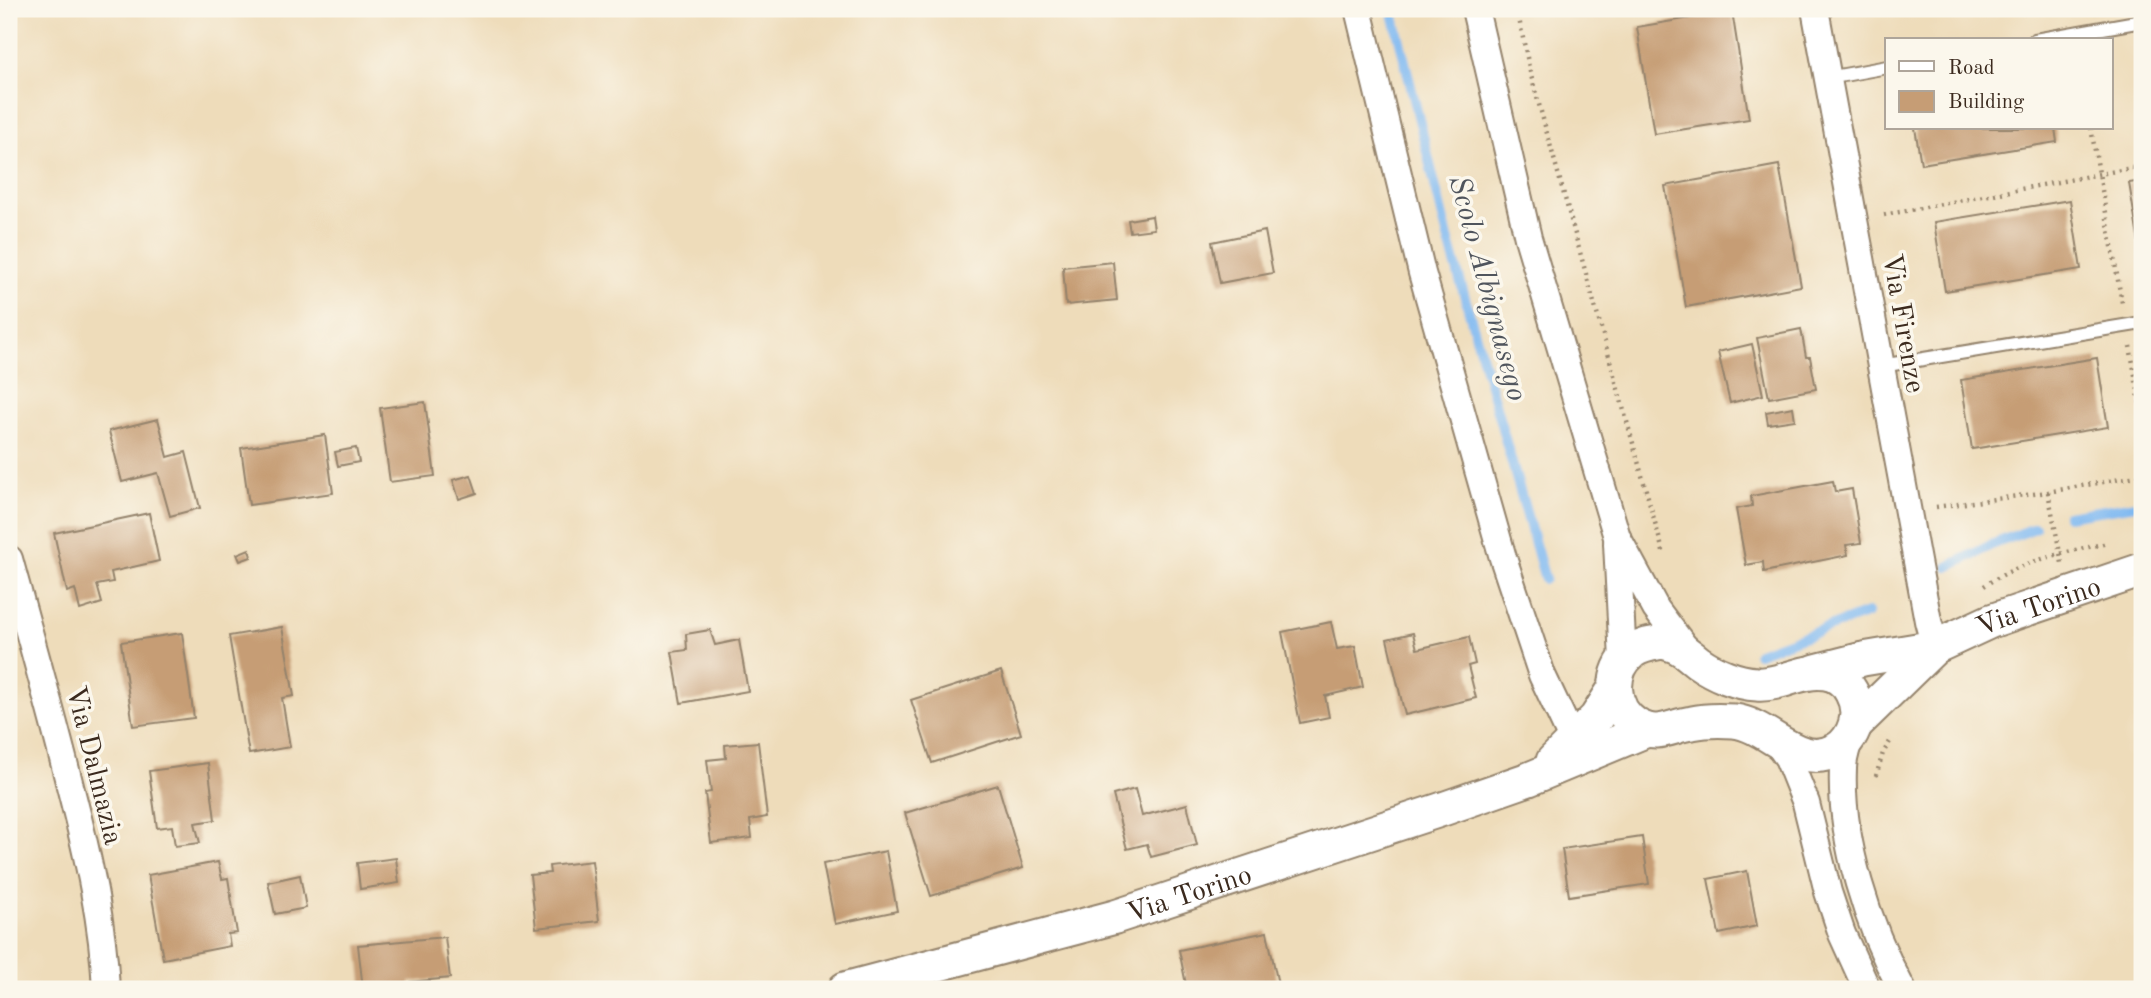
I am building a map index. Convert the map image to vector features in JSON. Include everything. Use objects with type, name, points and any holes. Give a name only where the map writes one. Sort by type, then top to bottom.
[{"type":"street","points":[[1358,9],[1422,273],[1503,558],[1542,675],[1573,741]]},
{"type":"street","points":[[1475,9],[1528,238],[1617,537],[1656,609],[1689,653]]},
{"type":"street","name":"Via Firenze","points":[[1815,9],[1935,647]]},
{"type":"street","points":[[1617,537],[1618,703],[1625,715],[1647,730]]},
{"type":"street","name":"Via Dalmazia","points":[[9,559],[55,723],[85,844],[104,946],[106,989]]},
{"type":"street","name":"Via Torino","points":[[1529,779],[1553,761],[1596,718],[1634,650],[1647,644],[1662,642],[1676,645],[1714,671],[1733,679],[1759,684],[1863,659],[1935,647],[1991,621],[2142,570]]},
{"type":"street","name":"Via Torino","points":[[845,989],[1115,917],[1529,779],[1647,730],[1672,730],[1690,723],[1749,723],[1795,752],[1826,754],[1839,748],[1935,647]]},
{"type":"street","points":[[1816,671],[1833,674],[1845,682],[1857,709],[1843,768],[1850,845],[1858,884],[1902,989]]},
{"type":"street","points":[[1773,737],[1788,758],[1806,803],[1828,892],[1842,934],[1867,989]]},
{"type":"lane","points":[[2046,38],[2142,20]]},
{"type":"lane","points":[[1828,78],[1885,67]]},
{"type":"lane","points":[[1881,366],[2142,324]]},
{"type":"path","points":[[1517,9],[1530,72],[1664,557]]},
{"type":"path","points":[[2091,130],[2142,416]]},
{"type":"path","points":[[1855,220],[2142,166]]},
{"type":"path","points":[[1908,511],[2048,492],[2142,475]]},
{"type":"path","points":[[2048,492],[2059,553],[2071,594]]},
{"type":"path","points":[[1983,587],[2000,575],[2059,553],[2119,541]]},
{"type":"path","points":[[1875,780],[1883,753],[1897,732]]},
{"type":"building","points":[[1732,11],[1749,119],[1654,134],[1637,27]]},
{"type":"building","points":[[1915,130],[2055,130],[2057,142],[1921,164]]},
{"type":"building","points":[[1779,165],[1801,286],[1686,307],[1665,186]]},
{"type":"building","points":[[2142,181],[2142,256],[2141,256],[2129,183]]},
{"type":"building","points":[[2070,200],[2081,269],[1945,291],[1934,222]]},
{"type":"building","points":[[1152,216],[1154,229],[1130,232],[1128,220]]},
{"type":"building","points":[[1265,231],[1273,273],[1220,283],[1212,242]]},
{"type":"building","points":[[1113,262],[1117,300],[1066,305],[1063,267]]},
{"type":"building","points":[[1801,329],[1816,389],[1769,398],[1757,338]]},
{"type":"building","points":[[1752,344],[1763,395],[1730,403],[1718,352]]},
{"type":"building","points":[[2097,358],[2108,427],[1972,449],[1961,380]]},
{"type":"building","points":[[425,402],[435,476],[390,482],[380,408]]},
{"type":"building","points":[[1793,407],[1795,420],[1768,424],[1766,412]]},
{"type":"building","points":[[158,419],[168,457],[186,452],[200,508],[170,516],[158,473],[122,482],[109,431]]},
{"type":"building","points":[[325,435],[333,493],[249,505],[241,448]]},
{"type":"building","points":[[356,448],[359,462],[338,466],[335,452]]},
{"type":"building","points":[[471,475],[477,493],[459,499],[453,480]]},
{"type":"building","points":[[1833,481],[1835,492],[1852,489],[1861,543],[1846,545],[1848,555],[1764,572],[1763,562],[1746,565],[1736,509],[1752,506],[1751,496]]},
{"type":"building","points":[[149,513],[159,561],[111,572],[113,582],[97,585],[102,603],[80,610],[75,589],[67,592],[54,533]]},
{"type":"building","points":[[249,549],[251,557],[240,561],[237,554]]},
{"type":"building","points":[[1331,622],[1337,649],[1355,646],[1363,687],[1325,696],[1329,717],[1300,723],[1282,632]]},
{"type":"building","points":[[282,627],[294,696],[282,698],[290,747],[249,754],[229,636]]},
{"type":"building","points":[[710,630],[715,645],[739,640],[748,691],[681,703],[672,652],[687,650],[686,634]]},
{"type":"building","points":[[182,633],[194,718],[133,726],[121,642]]},
{"type":"building","points":[[1413,633],[1417,649],[1469,637],[1475,664],[1468,666],[1476,698],[1405,715],[1387,639]]},
{"type":"building","points":[[1001,671],[1021,734],[932,763],[911,700]]},
{"type":"building","points":[[758,742],[767,817],[750,820],[752,838],[711,843],[705,793],[711,792],[707,760],[726,758],[725,745]]},
{"type":"building","points":[[208,763],[215,820],[195,823],[200,843],[175,846],[172,826],[157,828],[149,771]]},
{"type":"building","points":[[998,785],[1023,868],[931,896],[905,813]]},
{"type":"building","points":[[1135,789],[1142,816],[1187,804],[1197,845],[1151,857],[1147,844],[1127,849],[1113,795]]},
{"type":"building","points":[[1642,837],[1649,884],[1569,896],[1562,849]]},
{"type":"building","points":[[886,851],[897,911],[835,924],[823,864]]},
{"type":"building","points":[[396,858],[399,883],[360,889],[357,863]]},
{"type":"building","points":[[592,861],[599,921],[536,928],[530,875],[550,873],[549,866]]},
{"type":"building","points":[[218,862],[222,879],[228,878],[237,933],[228,934],[230,946],[163,959],[148,875]]},
{"type":"building","points":[[1747,871],[1757,926],[1719,934],[1708,879]]},
{"type":"building","points":[[300,875],[306,908],[275,914],[268,882]]},
{"type":"building","points":[[1267,932],[1279,989],[1187,989],[1179,950]]},
{"type":"building","points":[[445,937],[450,978],[410,982],[411,989],[363,989],[358,945]]},
{"type":"waterway","name":"Scolo Albignasego","points":[[1392,9],[1448,238],[1545,579]]},
{"type":"waterway","name":"Scolo Albignasego","points":[[2067,516],[2142,504]]},
{"type":"waterway","name":"Scolo Albignasego","points":[[1948,567],[1991,545],[2035,528]]},
{"type":"waterway","name":"Scolo Albignasego","points":[[1758,653],[1868,613]]}]
